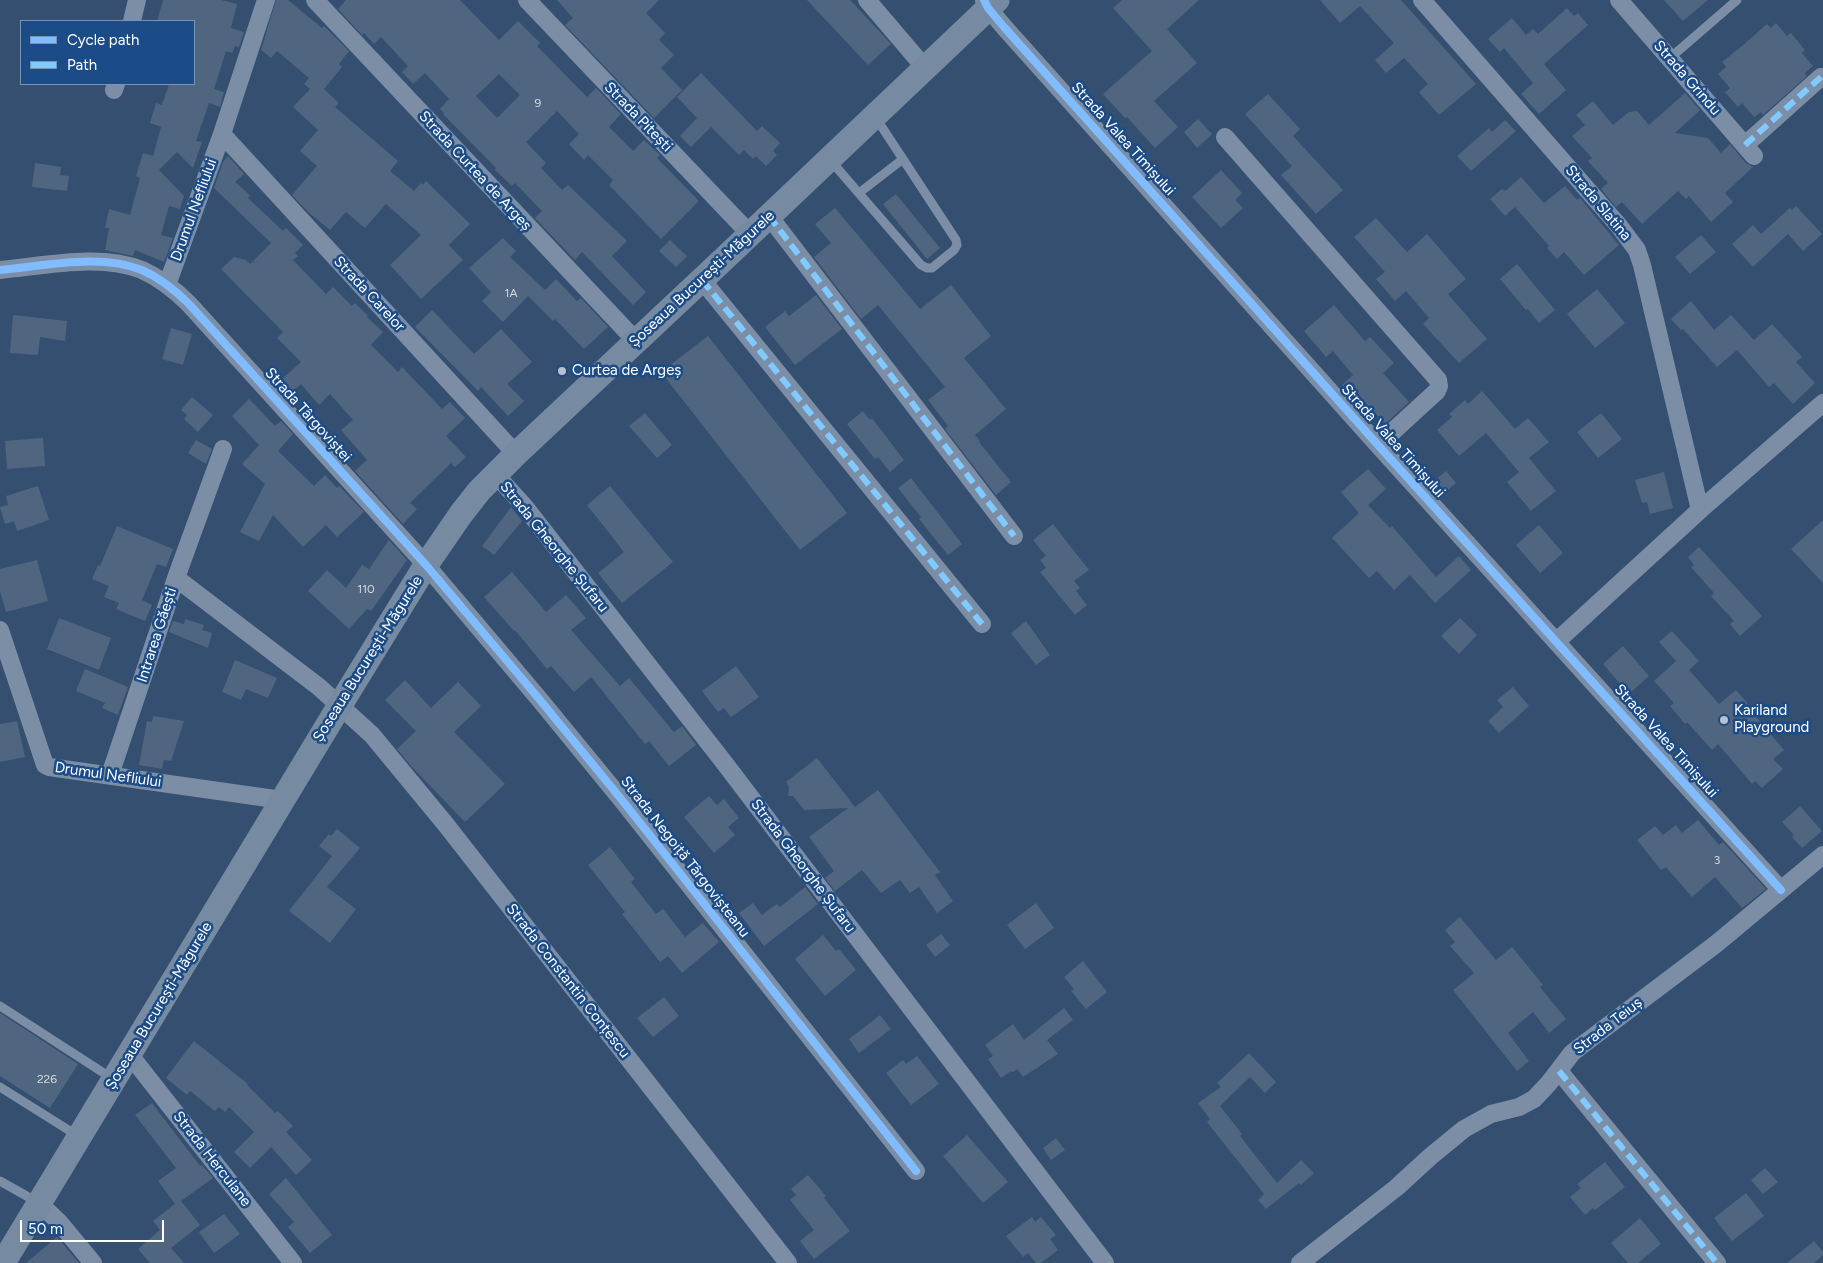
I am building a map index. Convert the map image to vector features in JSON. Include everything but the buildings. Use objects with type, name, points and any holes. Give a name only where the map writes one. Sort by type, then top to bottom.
[{"type":"main road","name":"Șoseaua București-Măgurele","points":[[3,1263],[130,1056],[340,705],[426,565],[461,514],[516,454],[925,68],[989,3]]},
{"type":"street","points":[[132,20],[138,0]]},
{"type":"street","name":"Drumul Nefliului","points":[[167,285],[222,134],[266,0]]},
{"type":"street","name":"Strada Curtea de Argeș","points":[[315,0],[636,341]]},
{"type":"street","name":"Strada Pitești","points":[[527,0],[750,234]]},
{"type":"street","points":[[867,0],[925,68]]},
{"type":"street","name":"Strada Slatina","points":[[1422,0],[1619,226],[1636,250],[1642,265],[1700,510]]},
{"type":"street","name":"Strada Grindu","points":[[1619,0],[1750,150],[1821,77]]},
{"type":"street","name":"Strada Valea Timișului","points":[[989,3],[1378,445],[1781,890]]},
{"type":"street","name":"Strada Carelor","points":[[222,134],[516,454]]},
{"type":"street","points":[[1225,137],[1438,380],[1439,386],[1437,391],[1378,445]]},
{"type":"street","points":[[769,216],[1014,536]]},
{"type":"street","points":[[0,270],[89,262],[112,263],[141,270],[167,285]]},
{"type":"street","points":[[702,280],[982,624]]},
{"type":"street","name":"Strada Târgoviștei","points":[[167,285],[199,315],[426,565]]},
{"type":"street","points":[[1557,641],[1700,510],[1823,403]]},
{"type":"street","points":[[176,578],[223,449]]},
{"type":"street","name":"Strada Gheorghe Șufaru","points":[[496,474],[525,506],[714,750],[1105,1263]]},
{"type":"street","name":"Strada Negoiță Târgovișteanu","points":[[426,565],[601,773],[916,1172]]},
{"type":"street","name":"Intrarea Găești","points":[[110,776],[176,578],[340,705]]},
{"type":"street","name":"Drumul Nefliului","points":[[0,630],[45,765],[282,800]]},
{"type":"street","name":"Strada Constantin Conțescu","points":[[340,705],[372,736],[447,826],[788,1263]]},
{"type":"street","name":"Strada Teiuș","points":[[1300,1263],[1396,1188],[1464,1129],[1491,1114],[1527,1104],[1541,1092],[1572,1053],[1597,1032],[1716,944],[1823,855]]},
{"type":"street","name":"Strada Herculane","points":[[130,1056],[293,1263]]},
{"type":"street","points":[[1559,1071],[1717,1263]]},
{"type":"street","points":[[40,1204],[59,1222],[93,1263]]},
{"type":"lane","points":[[1670,58],[1737,0]]},
{"type":"lane","points":[[829,159],[921,264],[927,268],[932,268],[954,250],[957,245],[956,240],[874,116]]},
{"type":"lane","points":[[859,193],[903,159]]},
{"type":"lane","points":[[0,1006],[115,1080]]},
{"type":"lane","points":[[0,1086],[80,1137]]},
{"type":"lane","points":[[0,1180],[40,1204]]},
{"type":"marked path","points":[[1745,145],[1821,77]]},
{"type":"marked path","points":[[769,216],[1014,536]]},
{"type":"marked path","points":[[702,280],[982,624]]},
{"type":"marked path","points":[[1559,1071],[1717,1263]]},
{"type":"cycle path","points":[[984,0],[988,8],[1004,27],[1378,445],[1781,890]]},
{"type":"cycle path","points":[[0,270],[90,261],[126,265],[155,277],[173,289],[189,304],[426,565],[540,700],[622,800],[916,1171]]},
{"type":"place","name":"Curtea de Argeș","points":[[562,371]]},
{"type":"place","name":"Kariland Playground","points":[[1724,720]]}]
